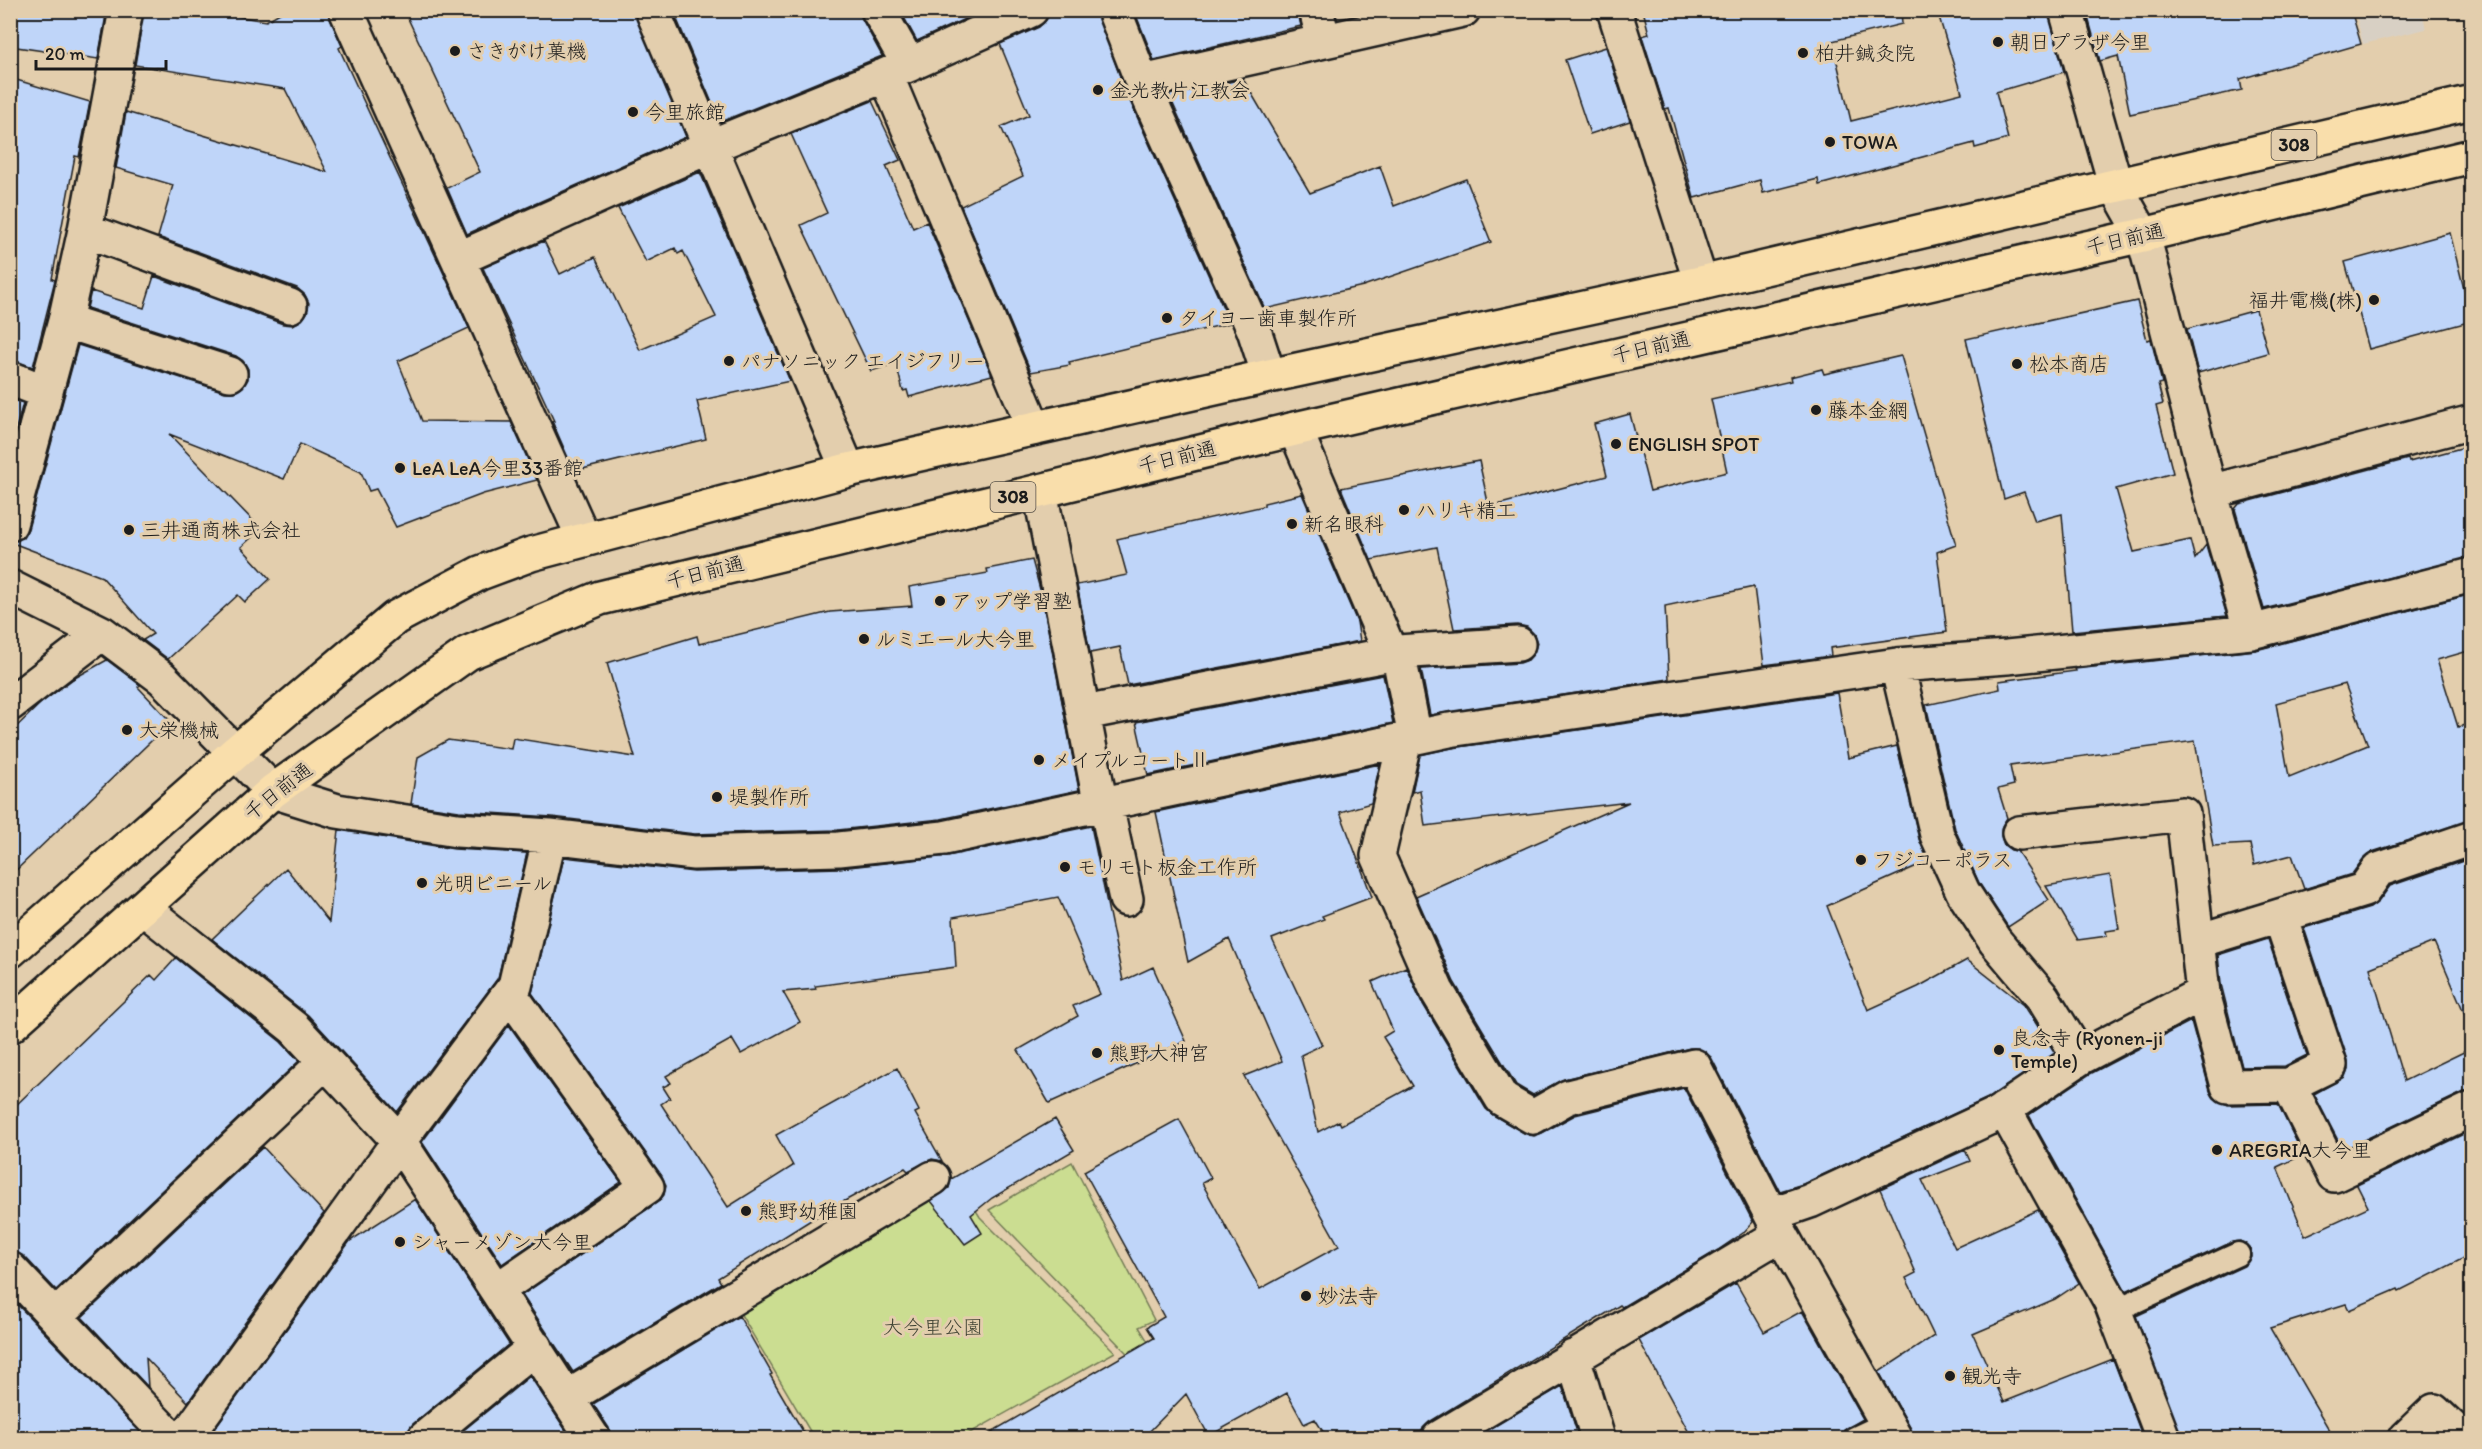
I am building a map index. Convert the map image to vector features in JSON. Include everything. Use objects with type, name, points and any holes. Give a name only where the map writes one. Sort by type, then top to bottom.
[{"type":"highway","name":"308","points":[[10,951],[235,753],[395,618],[480,573],[531,554],[848,470],[1701,283],[2116,188],[2472,102]]},
{"type":"highway","name":"千日前通","points":[[10,1026],[273,791],[468,653],[600,598],[1294,429],[2143,235],[2472,156]]},
{"type":"street","points":[[10,524],[65,321],[85,230],[126,10]]},
{"type":"street","points":[[346,10],[584,539]]},
{"type":"street","points":[[652,10],[848,470]]},
{"type":"street","points":[[878,10],[897,70],[1034,428]]},
{"type":"street","points":[[458,259],[711,146],[897,70],[1031,10]]},
{"type":"street","points":[[1114,10],[1142,82],[1254,330],[1269,376]]},
{"type":"street","points":[[1142,82],[1320,26],[1463,10]]},
{"type":"street","points":[[1614,10],[1701,283]]},
{"type":"street","points":[[2066,10],[2116,188],[2143,235],[2210,492],[2251,632]]},
{"type":"street","points":[[85,230],[290,306]]},
{"type":"street","points":[[65,321],[230,374]]},
{"type":"street","points":[[10,378],[45,392]]},
{"type":"street","points":[[2210,492],[2472,422]]},
{"type":"street","points":[[1294,429],[1395,653],[1410,738],[1378,856],[1437,991],[1502,1099],[1533,1117],[1568,1097],[1694,1066],[1776,1224],[1891,1431]]},
{"type":"street","points":[[1040,491],[1103,805],[1126,899]]},
{"type":"street","points":[[10,587],[102,633],[162,678],[273,791],[337,811],[457,830],[550,836],[694,853],[839,849],[944,838],[1460,729],[1898,664],[2007,657],[2251,632],[2472,575]]},
{"type":"street","points":[[10,704],[102,633]]},
{"type":"street","points":[[1084,713],[1395,653],[1518,644]]},
{"type":"street","points":[[1898,664],[1937,835],[1963,892],[1995,941],[2043,998],[2080,1058]]},
{"type":"street","points":[[2019,833],[2183,814],[2204,993],[2228,1086],[2289,1085],[2330,1065],[2280,916]]},
{"type":"street","points":[[185,1438],[399,1141],[515,986],[550,836]]},
{"type":"street","points":[[2198,941],[2364,890],[2378,870],[2472,838]]},
{"type":"street","points":[[143,908],[294,1028],[399,1141],[593,1438]]},
{"type":"street","points":[[1439,1438],[1561,1368],[1573,1357],[1810,1201],[2004,1109],[2080,1058],[2204,993]]},
{"type":"street","points":[[497,1290],[647,1187],[510,994]]},
{"type":"street","points":[[56,1316],[326,1062]]},
{"type":"street","points":[[2289,1085],[2334,1175],[2472,1109]]},
{"type":"street","points":[[2004,1109],[2114,1311],[2163,1438]]},
{"type":"street","points":[[568,1397],[933,1178]]},
{"type":"street","points":[[10,1269],[171,1438]]},
{"type":"street","points":[[425,1438],[535,1347]]},
{"type":"street","points":[[1573,1357],[1598,1438]]},
{"type":"street","points":[[2406,1438],[2434,1411],[2463,1438]]},
{"type":"lane","points":[[2114,1311],[2238,1254]]},
{"type":"lane","points":[[1855,1438],[1891,1431]]},
{"type":"shaded area","points":[[2355,11],[2422,11],[2426,29],[2363,44]]},
{"type":"green space","points":[[1072,1162],[1154,1320],[1139,1327],[1163,1366],[1148,1375],[989,1210]]},
{"type":"green space","name":"大今里公園","points":[[958,1181],[980,1217],[1115,1352],[961,1438],[814,1438],[740,1313]]},
{"type":"building","points":[[10,10],[107,10],[98,59],[10,46]]},
{"type":"building","points":[[144,10],[198,10],[266,21],[285,10],[307,10],[328,14],[342,46],[339,48],[469,328],[398,361],[422,421],[511,422],[537,480],[483,494],[396,527],[376,489],[369,491],[361,472],[300,444],[284,479],[169,434],[261,529],[241,547],[270,579],[245,602],[238,595],[168,659],[143,640],[153,634],[102,577],[10,542],[23,538],[28,529],[78,345],[225,392],[235,392],[243,387],[248,379],[248,369],[236,356],[87,308],[91,291],[144,308],[154,276],[283,324],[293,325],[302,320],[307,313],[309,303],[305,295],[297,288],[158,237],[173,185],[116,168],[126,112],[327,172],[285,89],[135,65]]},
{"type":"building","points":[[404,10],[634,10],[686,137],[467,234],[447,188],[480,172]]},
{"type":"building","points":[[673,10],[859,10],[882,56],[720,122]]},
{"type":"building","points":[[900,10],[984,10],[917,41]]},
{"type":"building","points":[[1050,10],[1096,10],[1125,90],[1230,323],[1069,362],[1070,365],[1031,372],[961,206],[1023,176],[1001,127],[1029,115],[1000,44],[1039,27],[1046,20]]},
{"type":"building","points":[[1134,10],[1298,10],[1301,26],[1154,60]]},
{"type":"building","points":[[1643,10],[1901,10],[1902,24],[1832,41],[1851,121],[1962,93],[1937,10],[2048,10],[2064,72],[1996,92],[2008,139],[1975,148],[1974,143],[1819,185],[1818,179],[1763,193],[1760,180],[1694,198],[1669,108],[1665,109],[1642,36],[1649,34]]},
{"type":"building","points":[[2086,10],[2351,10],[2361,44],[2240,79],[2242,90],[2130,114],[2118,56],[2100,61]]},
{"type":"building","points":[[1606,47],[1630,121],[1590,134],[1565,60]]},
{"type":"building","points":[[10,78],[90,102],[79,157],[75,156],[52,279],[55,280],[33,367],[10,360]]},
{"type":"building","points":[[1243,79],[1310,193],[1380,166],[1394,206],[1466,179],[1491,242],[1363,286],[1265,309],[1169,95]]},
{"type":"building","points":[[872,101],[900,160],[886,166],[913,228],[927,222],[992,375],[909,397],[907,390],[903,391],[896,363],[871,371],[801,225],[827,213],[791,134]]},
{"type":"building","points":[[700,172],[790,381],[697,401],[706,439],[574,471],[552,421],[554,421],[483,268],[544,241],[560,274],[595,257],[640,350],[716,317],[683,251],[678,254],[675,248],[646,262],[618,208]]},
{"type":"building","points":[[2450,233],[2472,321],[2369,349],[2345,262]]},
{"type":"building","points":[[2137,301],[2147,340],[2151,339],[2162,383],[2158,384],[2163,404],[2156,406],[2173,473],[2116,489],[2134,552],[2190,540],[2195,559],[2206,545],[2227,616],[2072,631],[2062,514],[2035,521],[2024,492],[2004,499],[1966,339]]},
{"type":"building","points":[[2256,310],[2268,353],[2198,373],[2187,329]]},
{"type":"building","points":[[1901,356],[1956,545],[1937,552],[1947,632],[1830,648],[1831,656],[1764,665],[1754,587],[1665,606],[1669,679],[1430,715],[1421,669],[1520,663],[1528,660],[1534,653],[1537,643],[1534,634],[1527,627],[1517,625],[1454,629],[1437,547],[1371,560],[1341,488],[1479,461],[1489,507],[1607,476],[1594,424],[1630,414],[1650,491],[1727,472],[1711,399],[1791,381],[1790,377],[1822,369],[1824,374]]},
{"type":"building","points":[[10,398],[23,403],[10,450]]},
{"type":"building","points":[[2472,445],[2472,557],[2264,609],[2235,509],[2239,504],[2408,459],[2409,462]]},
{"type":"building","points":[[1302,494],[1357,622],[1360,641],[1128,685],[1120,647],[1090,653],[1077,585],[1127,575],[1117,539],[1264,506],[1264,503]]},
{"type":"building","points":[[1032,560],[1041,593],[1079,790],[941,819],[838,830],[695,834],[552,817],[459,811],[411,804],[418,757],[448,740],[511,749],[513,738],[635,757],[607,663],[697,636],[699,644],[830,612],[912,606],[909,587],[988,573],[987,569]]},
{"type":"building","points":[[2472,594],[2472,650],[2437,660],[2458,727],[2472,723],[2472,820],[2372,852],[2363,859],[2352,874],[2304,889],[2292,855],[2254,865],[2250,844],[2213,846],[2195,741],[2010,766],[2014,785],[1998,789],[2007,818],[2002,826],[2001,836],[2004,845],[2017,851],[2049,900],[2008,927],[1979,883],[1955,829],[1926,705],[2000,689],[1999,681],[2076,671],[2075,669],[2256,650]],"holes":[[[2345,684],[2368,745],[2289,777],[2276,703]]]},
{"type":"building","points":[[107,660],[140,685],[138,687],[171,722],[10,876],[10,733],[41,703],[73,679]]},
{"type":"building","points":[[1383,675],[1393,723],[1148,775],[1136,722]]},
{"type":"building","points":[[1837,693],[1848,758],[1897,746],[1919,839],[1928,861],[1827,906],[1868,1010],[1918,987],[1967,960],[2024,1005],[2055,1053],[1988,1098],[1803,1184],[1780,1191],[1711,1057],[1698,1048],[1690,1048],[1564,1079],[1533,1095],[1516,1085],[1454,982],[1416,896],[1629,802],[1425,826],[1420,790],[1412,792],[1420,755],[1452,748]]},
{"type":"building","points":[[1380,764],[1371,803],[1340,812],[1372,897],[1322,916],[1324,919],[1272,939],[1322,1045],[1301,1055],[1318,1132],[1339,1121],[1341,1125],[1413,1086],[1383,1037],[1393,1031],[1372,982],[1406,967],[1421,1001],[1486,1109],[1493,1115],[1524,1133],[1534,1136],[1575,1115],[1684,1088],[1753,1222],[1743,1233],[1718,1250],[1622,1307],[1620,1305],[1429,1422],[1423,1428],[1420,1438],[1327,1438],[1315,1419],[1304,1424],[1287,1393],[1209,1436],[1186,1394],[1143,1438],[981,1438],[1154,1338],[1147,1327],[1164,1317],[1084,1171],[1179,1119],[1211,1178],[1202,1183],[1260,1289],[1339,1246],[1244,1076],[1282,1061],[1229,939],[1188,962],[1156,812]]},
{"type":"building","points":[[1091,826],[1123,981],[1153,967],[1186,1041],[1049,1103],[1018,1050],[1078,1016],[1073,1006],[1100,994],[1058,897],[953,917],[956,967],[783,992],[800,1022],[741,1054],[732,1039],[666,1076],[671,1083],[663,1087],[670,1098],[661,1104],[728,1207],[793,1166],[776,1135],[897,1068],[919,1111],[915,1113],[942,1161],[932,1159],[908,1171],[905,1168],[819,1215],[718,1278],[721,1283],[573,1372],[522,1295],[658,1202],[664,1195],[666,1186],[662,1176],[532,993],[564,857],[694,872],[840,868],[948,856]]},
{"type":"building","points":[[339,830],[454,849],[527,853],[498,978],[397,1112],[308,1015],[212,939],[286,868],[329,922]]},
{"type":"building","points":[[2472,858],[2472,1031],[2434,942],[2370,968],[2404,1081],[2472,1048],[2472,1091],[2464,1092],[2343,1150],[2314,1094],[2345,1077],[2348,1060],[2304,928],[2370,908],[2379,901],[2390,886]]},
{"type":"building","points":[[2110,875],[2119,929],[2106,931],[2107,936],[2078,940],[2046,886]]},
{"type":"building","points":[[2268,939],[2307,1055],[2285,1066],[2242,1067],[2221,984],[2218,955]]},
{"type":"building","points":[[176,958],[281,1042],[299,1061],[56,1290],[24,1256],[10,1251],[10,1111],[151,975],[156,980]]},
{"type":"building","points":[[2191,1021],[2210,1091],[2214,1098],[2228,1105],[2278,1104],[2303,1155],[2277,1167],[2305,1236],[2368,1207],[2357,1185],[2472,1130],[2472,1254],[2399,1291],[2398,1289],[2349,1310],[2346,1304],[2270,1328],[2334,1438],[2181,1438],[2136,1316],[2244,1266],[2251,1256],[2250,1248],[2240,1241],[2232,1242],[2126,1291],[2029,1115],[2090,1074]]},
{"type":"building","points":[[509,1025],[621,1182],[502,1264],[422,1142]]},
{"type":"building","points":[[1055,1119],[1074,1150],[992,1198],[971,1215],[982,1233],[965,1244],[931,1201],[949,1188],[951,1179]]},
{"type":"building","points":[[263,1147],[324,1213],[188,1402],[146,1358],[148,1387],[82,1317]]},
{"type":"building","points":[[1965,1150],[1970,1161],[1922,1180],[1955,1248],[2038,1210],[2079,1283],[2055,1299],[1973,1334],[2004,1402],[2113,1359],[2143,1438],[1914,1438],[1879,1372],[1934,1336],[1906,1278],[1916,1273],[1880,1189]]},
{"type":"building","points":[[415,1199],[509,1344],[413,1424],[408,1431],[407,1438],[223,1438],[214,1429],[350,1241]]},
{"type":"building","points":[[1736,1283],[1764,1332],[1802,1311],[1863,1419],[1844,1430],[1842,1438],[1692,1438],[1639,1340]]},
{"type":"building","points":[[10,1297],[146,1438],[10,1438]]},
{"type":"building","points":[[739,1316],[807,1438],[611,1438],[609,1428],[593,1404]]},
{"type":"building","points":[[530,1376],[571,1438],[454,1438]]},
{"type":"building","points":[[1562,1386],[1579,1438],[1475,1438]]},
{"type":"place","name":"朝日プラザ今里","points":[[1998,42]]},
{"type":"place","name":"さきがけ菓機","points":[[455,51]]},
{"type":"place","name":"柏井鍼灸院","points":[[1803,53]]},
{"type":"place","name":"金光教片江教会","points":[[1098,90]]},
{"type":"place","name":"今里旅館","points":[[633,112]]},
{"type":"place","name":"TOWA","points":[[1830,142]]},
{"type":"place","name":"福井電機(株)","points":[[2374,300]]},
{"type":"place","name":"タイヨー歯車製作所","points":[[1167,318]]},
{"type":"place","name":"パナソニック エイジフリー","points":[[729,361]]},
{"type":"place","name":"松本商店","points":[[2017,364]]},
{"type":"place","name":"藤本金網","points":[[1816,410]]},
{"type":"place","name":"ENGLISH SPOT","points":[[1616,444]]},
{"type":"place","name":"LeA LeA今里33番館","points":[[400,468]]},
{"type":"place","name":"ハリキ精工","points":[[1404,510]]},
{"type":"place","name":"新名眼科","points":[[1292,524]]},
{"type":"place","name":"三井通商株式会社","points":[[129,530]]},
{"type":"place","name":"アップ学習塾","points":[[940,601]]},
{"type":"place","name":"ルミエール大今里","points":[[864,639]]},
{"type":"place","name":"大栄機械","points":[[127,730]]},
{"type":"place","name":"メイプルコートⅡ","points":[[1039,760]]},
{"type":"place","name":"堤製作所","points":[[717,797]]},
{"type":"place","name":"フジコーポラス","points":[[1861,860]]},
{"type":"place","name":"モリモト板金工作所","points":[[1065,867]]},
{"type":"place","name":"光明ビニール","points":[[422,883]]},
{"type":"place","name":"良念寺 (Ryonen-ji Temple)","points":[[1999,1050]]},
{"type":"place","name":"熊野大神宮","points":[[1097,1053]]},
{"type":"place","name":"AREGRIA大今里","points":[[2217,1150]]},
{"type":"place","name":"熊野幼稚園","points":[[746,1211]]},
{"type":"place","name":"シャーメゾン大今里","points":[[400,1242]]},
{"type":"place","name":"妙法寺","points":[[1306,1296]]},
{"type":"place","name":"観光寺","points":[[1950,1376]]}]
